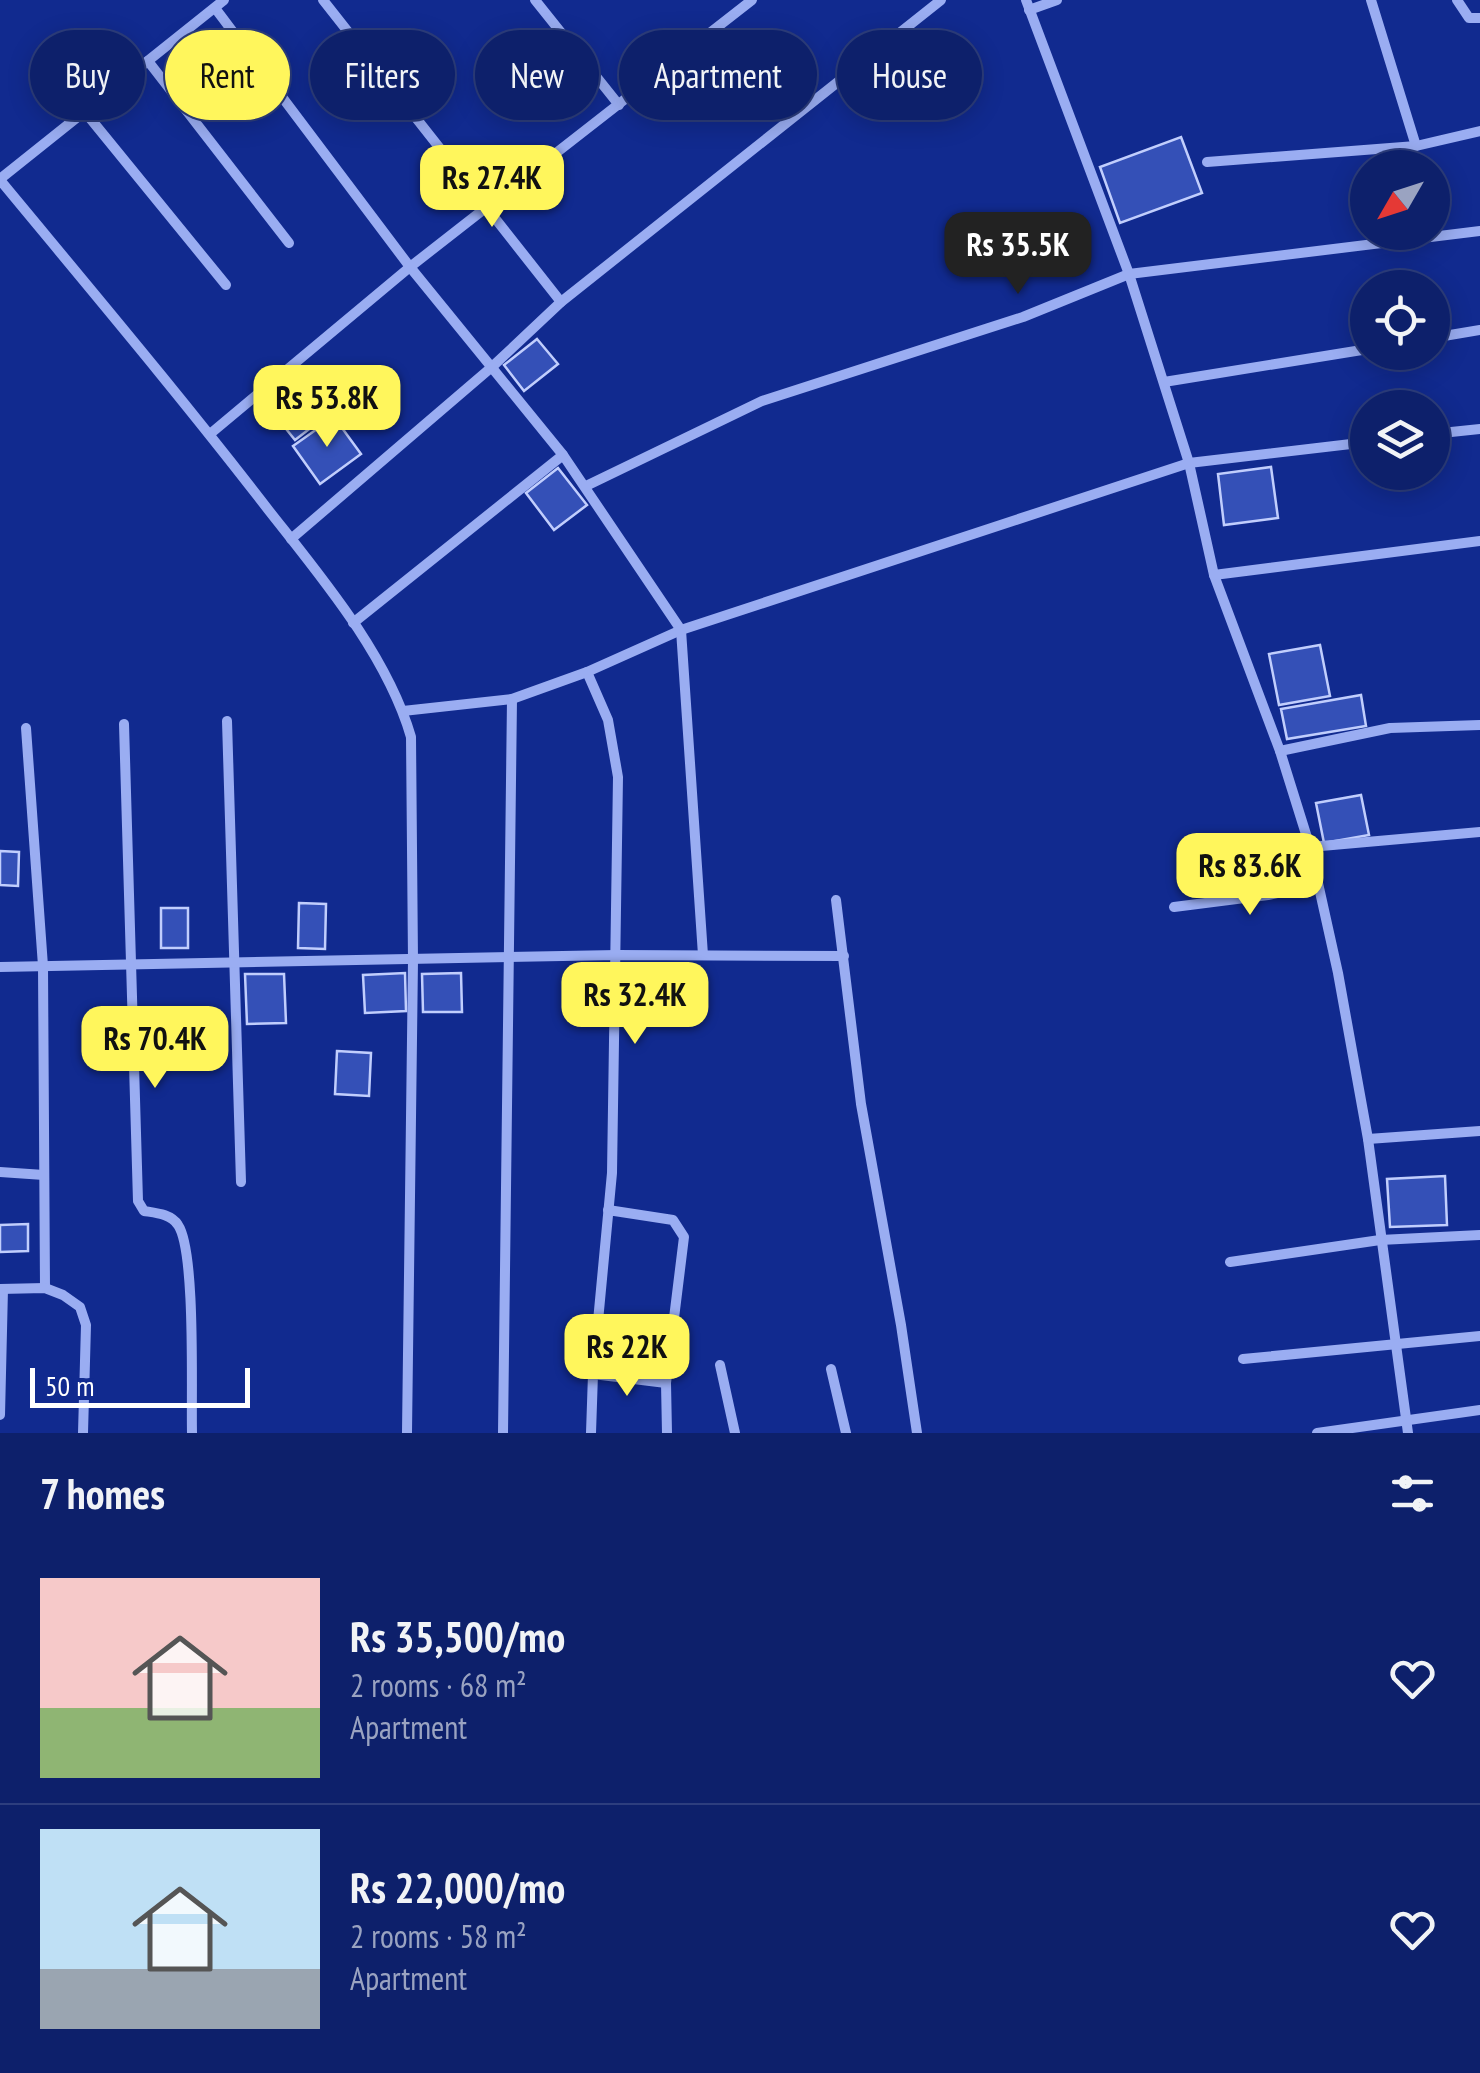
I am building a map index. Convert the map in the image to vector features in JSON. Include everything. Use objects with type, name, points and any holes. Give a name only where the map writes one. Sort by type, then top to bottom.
[{"type":"street","points":[[323,0],[561,302]]},
{"type":"street","points":[[210,434],[410,267],[619,106],[535,0]]},
{"type":"street","points":[[291,539],[493,366],[561,302],[941,0]]},
{"type":"street","points":[[1056,0],[1028,5],[1129,274],[1190,463],[1214,575],[1280,751],[1310,847],[1368,1139],[1408,1433]]},
{"type":"street","points":[[1371,0],[1416,146]]},
{"type":"street","points":[[1457,0],[1469,18],[1480,18]]},
{"type":"street","points":[[713,30],[747,2]]},
{"type":"street","points":[[145,63],[219,4],[410,267],[563,454],[682,630],[703,955]]},
{"type":"street","points":[[148,61],[289,243]]},
{"type":"street","points":[[74,120],[0,180],[210,434],[353,622],[403,710],[411,737],[413,960],[407,1433]]},
{"type":"street","points":[[91,120],[226,286]]},
{"type":"street","points":[[1207,162],[1416,146],[1480,131]]},
{"type":"street","points":[[586,486],[762,400],[1022,317],[1129,274],[1480,232]]},
{"type":"street","points":[[1450,335],[1480,330]]},
{"type":"street","points":[[1164,382],[1350,351]]},
{"type":"street","points":[[1450,432],[1480,429]]},
{"type":"street","points":[[403,710],[512,699],[587,672],[682,630],[1190,463],[1350,444]]},
{"type":"street","points":[[353,622],[563,454]]},
{"type":"street","points":[[1214,575],[1480,542]]},
{"type":"street","points":[[587,672],[608,720],[618,777],[612,1174],[591,1433]]},
{"type":"street","points":[[503,1433],[512,699]]},
{"type":"street","points":[[227,721],[241,1182]]},
{"type":"street","points":[[124,724],[138,1201],[144,1210],[177,1223],[188,1252],[192,1433]]},
{"type":"street","points":[[1280,751],[1390,728],[1480,725]]},
{"type":"street","points":[[26,728],[42,966],[45,1288]]},
{"type":"street","points":[[1310,847],[1480,832]]},
{"type":"street","points":[[1174,906],[1268,895],[1318,884]]},
{"type":"street","points":[[836,900],[861,1104],[901,1325],[916,1433]]},
{"type":"street","points":[[0,967],[844,956]]},
{"type":"street","points":[[1368,1139],[1480,1131]]},
{"type":"street","points":[[0,1172],[44,1176]]},
{"type":"street","points":[[608,1210],[673,1220],[684,1237],[666,1383],[667,1433]]},
{"type":"street","points":[[1230,1262],[1380,1240],[1480,1234]]},
{"type":"street","points":[[0,1415],[2,1289],[45,1288],[80,1307],[86,1325],[83,1433]]},
{"type":"street","points":[[1243,1359],[1480,1336]]},
{"type":"street","points":[[720,1365],[735,1433]]},
{"type":"street","points":[[831,1369],[846,1433]]},
{"type":"street","points":[[593,1374],[666,1383]]},
{"type":"street","points":[[1317,1433],[1480,1410]]},
{"type":"building","points":[[1181,137],[1202,193],[1120,223],[1100,167]]},
{"type":"building","points":[[537,339],[558,364],[524,391],[504,365]]},
{"type":"building","points":[[298,371],[330,413],[295,440],[262,399]]},
{"type":"building","points":[[334,417],[361,454],[320,484],[293,446]]},
{"type":"building","points":[[1271,467],[1278,518],[1224,525],[1218,474]]},
{"type":"building","points":[[558,468],[587,505],[554,530],[526,493]]},
{"type":"building","points":[[1320,645],[1330,696],[1279,705],[1269,654]]},
{"type":"building","points":[[1361,695],[1366,726],[1287,739],[1281,709]]},
{"type":"building","points":[[1361,795],[1369,835],[1324,843],[1316,803]]},
{"type":"building","points":[[0,851],[19,852],[18,886],[0,885]]},
{"type":"building","points":[[299,903],[326,904],[325,949],[298,948]]},
{"type":"building","points":[[161,908],[188,908],[188,948],[161,948]]},
{"type":"building","points":[[405,973],[406,1011],[365,1013],[363,975]]},
{"type":"building","points":[[461,973],[462,1012],[423,1012],[422,974]]},
{"type":"building","points":[[245,974],[284,974],[286,1023],[247,1024]]},
{"type":"building","points":[[337,1051],[371,1053],[369,1096],[335,1094]]},
{"type":"building","points":[[1445,1176],[1447,1225],[1390,1227],[1387,1179]]},
{"type":"building","points":[[28,1224],[28,1251],[0,1252],[0,1225]]}]
